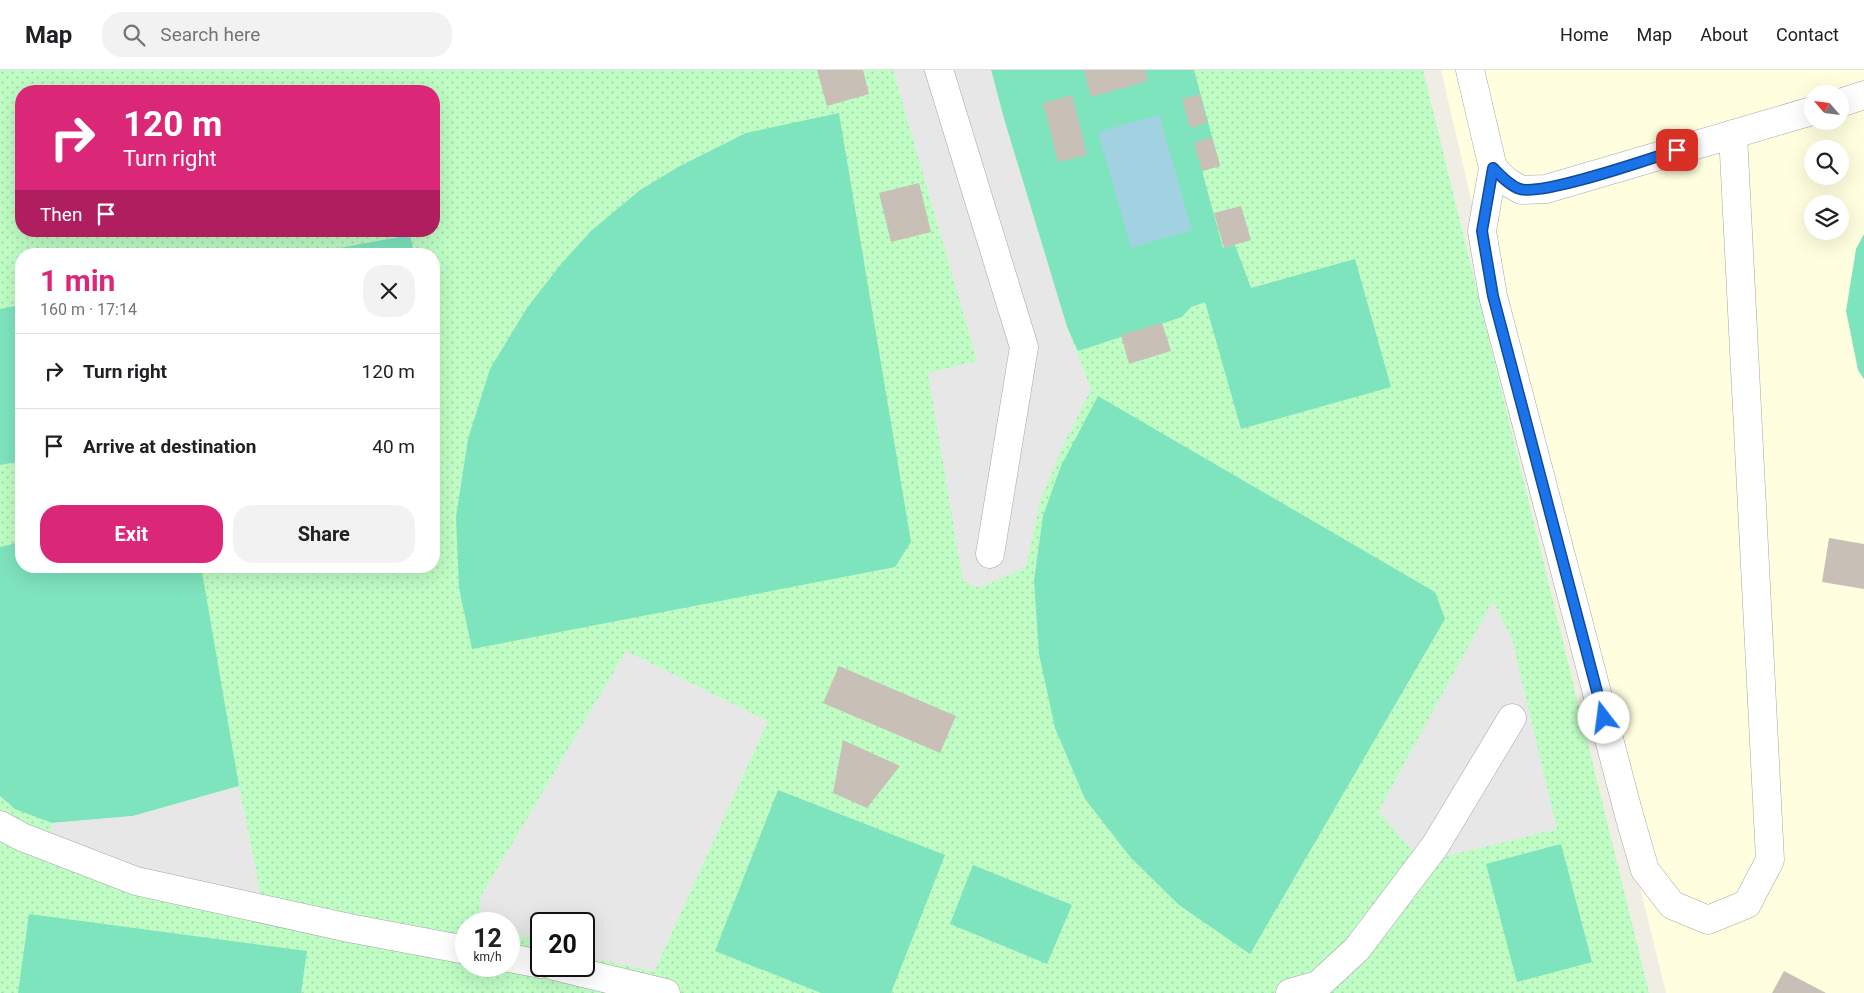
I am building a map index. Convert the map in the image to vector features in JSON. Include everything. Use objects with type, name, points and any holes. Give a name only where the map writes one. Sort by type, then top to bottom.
[{"type":"lane","points":[[940,70],[1024,347],[990,554]]},
{"type":"lane","points":[[1470,70],[1493,168],[1482,231],[1493,296],[1629,815],[1645,870],[1650,877],[1672,905],[1708,920],[1746,904],[1770,860],[1733,134]]},
{"type":"lane","points":[[1849,100],[1864,96]]},
{"type":"lane","points":[[1493,168],[1506,181],[1521,190],[1546,189],[1804,113]]},
{"type":"lane","points":[[1290,993],[1318,985],[1357,949],[1435,846],[1512,718]]},
{"type":"lane","points":[[0,825],[22,837],[136,881],[349,928],[455,948]]},
{"type":"lane","points":[[595,976],[666,993]]},
{"type":"shaded area","points":[[893,70],[991,70],[1067,327],[1091,389],[1062,448],[1040,502],[1026,567],[980,588],[963,581],[928,373],[977,361]]},
{"type":"shaded area","points":[[1441,70],[1864,70],[1864,993],[1666,993],[1478,229]]},
{"type":"shaded area","points":[[1493,601],[1512,639],[1557,829],[1423,862],[1378,812]]},
{"type":"shaded area","points":[[626,651],[768,721],[654,972],[595,959],[595,912],[530,912],[530,939],[520,936],[520,912],[480,912],[481,896]]},
{"type":"shaded area","points":[[239,786],[261,896],[196,884],[50,838],[52,823],[133,816]]},
{"type":"green space","points":[[0,70],[1423,70],[1649,993],[0,993]]},
{"type":"green space","points":[[991,70],[1194,70],[1220,166],[1202,171],[1223,248],[1235,245],[1251,288],[1355,259],[1391,387],[1241,429],[1205,302],[1191,307],[1182,317],[1078,351],[1067,327]]},
{"type":"green space","points":[[839,113],[911,542],[895,567],[472,649],[459,588],[456,517],[468,439],[490,369],[527,308],[561,264],[591,231],[640,190],[680,166],[746,133]]},
{"type":"green space","points":[[1864,234],[1864,379],[1858,370],[1846,311],[1856,249]]},
{"type":"green space","points":[[399,237],[410,237],[413,248],[340,248]]},
{"type":"green space","points":[[15,306],[15,462],[0,465],[0,309]]},
{"type":"green space","points":[[1098,396],[1435,592],[1445,619],[1250,954],[1179,905],[1131,858],[1085,799],[1055,728],[1039,654],[1034,580],[1043,516],[1061,466]]},
{"type":"green space","points":[[15,543],[15,573],[202,573],[239,786],[133,816],[52,823],[15,809],[0,796],[0,547]]},
{"type":"green space","points":[[778,790],[945,855],[891,993],[821,993],[715,951]]},
{"type":"green space","points":[[1561,844],[1592,962],[1517,982],[1486,864]]},
{"type":"green space","points":[[973,865],[1072,905],[1047,964],[950,924]]},
{"type":"green space","points":[[29,914],[307,951],[301,993],[18,993]]},
{"type":"water","points":[[1159,115],[1192,230],[1131,248],[1098,132]]},
{"type":"building","points":[[817,70],[863,70],[869,94],[827,106]]},
{"type":"building","points":[[1084,70],[1145,70],[1148,81],[1091,97]]},
{"type":"building","points":[[1200,94],[1207,123],[1190,128],[1182,99]]},
{"type":"building","points":[[1072,95],[1087,155],[1058,162],[1043,103]]},
{"type":"building","points":[[1212,137],[1220,166],[1202,171],[1194,143]]},
{"type":"building","points":[[919,183],[931,232],[891,242],[879,193]]},
{"type":"building","points":[[1241,206],[1251,240],[1224,248],[1214,213]]},
{"type":"building","points":[[1162,323],[1171,351],[1129,364],[1121,335]]},
{"type":"building","points":[[1829,538],[1864,544],[1864,589],[1822,582]]},
{"type":"building","points":[[839,666],[956,716],[940,753],[823,703]]},
{"type":"building","points":[[843,740],[900,766],[867,808],[833,793]]},
{"type":"building","points":[[1784,971],[1826,993],[1772,993]]},
{"type":"route","points":[[1604,718],[1493,296],[1482,231],[1493,168],[1506,181],[1521,190],[1546,189],[1677,150]]}]
